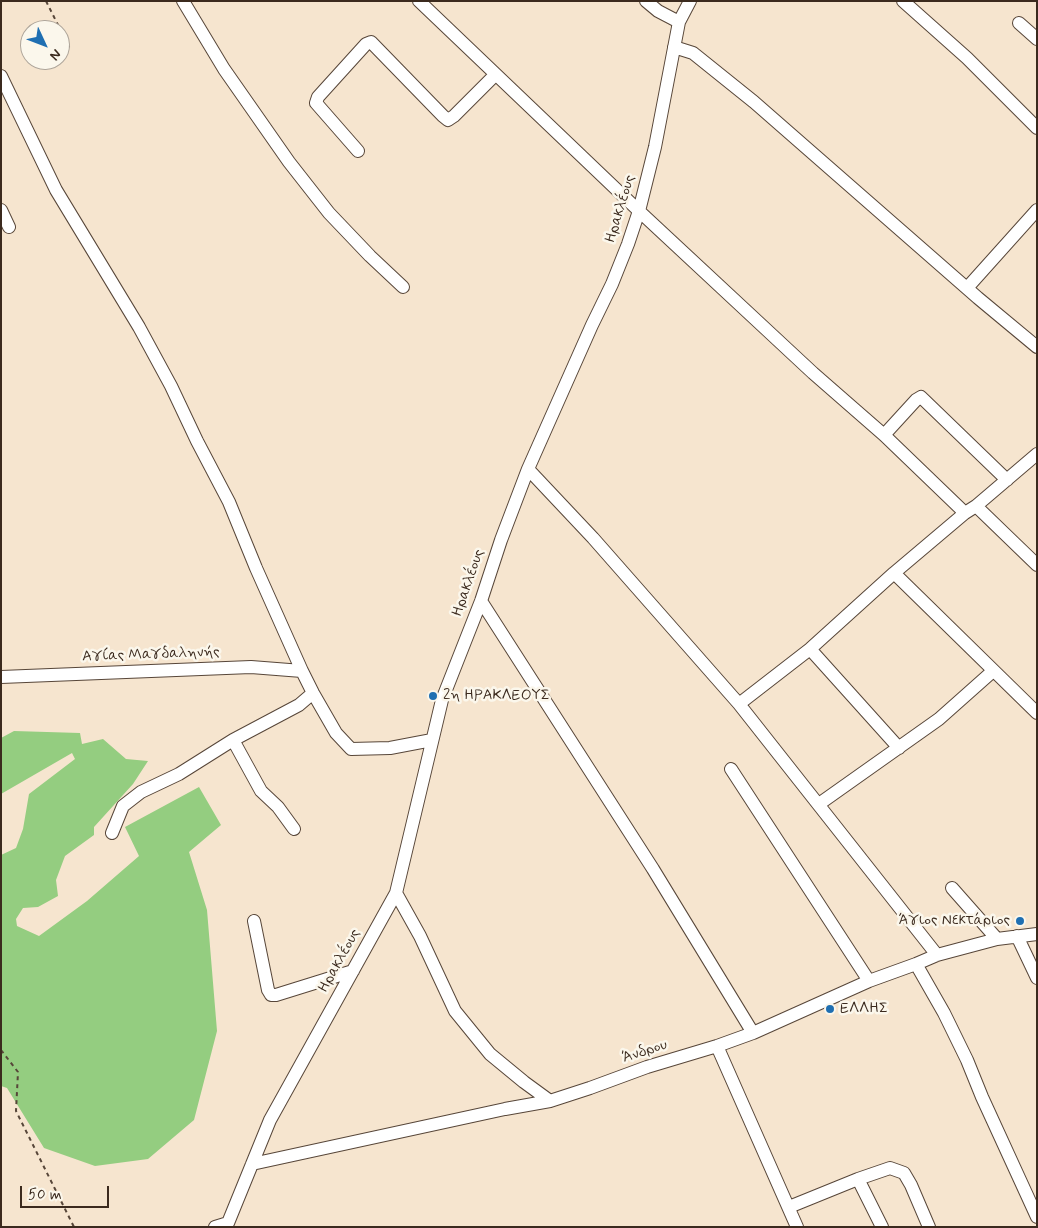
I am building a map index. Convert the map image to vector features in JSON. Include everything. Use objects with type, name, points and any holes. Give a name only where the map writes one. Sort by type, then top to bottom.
[{"type":"street","points":[[183,1],[224,69],[289,162],[329,213],[403,288]]},
{"type":"street","points":[[418,1],[639,211],[813,373],[884,435],[965,513]]},
{"type":"street","points":[[646,1],[658,11],[679,22]]},
{"type":"street","name":"Ηρακλέους","points":[[228,1225],[270,1120],[396,893],[442,700],[481,602],[501,540],[528,469],[612,284],[639,211],[655,147],[679,22],[690,1]]},
{"type":"street","points":[[903,1],[967,58],[1037,128]]},
{"type":"street","points":[[1019,23],[1037,39]]},
{"type":"street","points":[[358,151],[316,103],[318,98],[366,44],[371,42],[448,120],[495,74]]},
{"type":"street","points":[[674,47],[693,53],[754,102],[1037,347]]},
{"type":"street","points":[[1,76],[56,190],[171,386],[229,502],[302,671],[336,733],[350,749],[390,748],[432,740]]},
{"type":"street","points":[[1,210],[9,227]]},
{"type":"street","points":[[967,288],[1037,210]]},
{"type":"street","points":[[884,435],[921,397],[1007,480]]},
{"type":"street","points":[[739,704],[810,649],[894,573],[1037,454]]},
{"type":"street","points":[[528,469],[593,538],[739,704],[937,954]]},
{"type":"street","points":[[976,506],[1037,565]]},
{"type":"street","points":[[894,573],[1037,712]]},
{"type":"street","points":[[481,602],[652,869],[753,1033]]},
{"type":"street","points":[[810,649],[900,748]]},
{"type":"street","name":"Αγίας Μαγδαληνής","points":[[1,677],[250,667],[302,671]]},
{"type":"street","points":[[819,804],[939,719],[993,671]]},
{"type":"street","points":[[112,833],[123,806],[140,792],[179,774],[233,740],[299,705],[313,693]]},
{"type":"street","points":[[233,740],[261,791],[278,807],[294,829]]},
{"type":"street","points":[[731,769],[869,981]]},
{"type":"street","points":[[952,888],[997,939]]},
{"type":"street","points":[[396,893],[420,936],[455,1011],[490,1054],[550,1101]]},
{"type":"street","points":[[254,921],[268,990],[271,995],[353,971]]},
{"type":"street","name":"Άνδρου","points":[[252,1164],[550,1101],[753,1033],[869,981],[916,964],[937,954],[997,939],[1037,934]]},
{"type":"street","points":[[1017,936],[1037,978]]},
{"type":"street","points":[[916,964],[944,1013],[967,1060],[1037,1217]]},
{"type":"street","points":[[717,1046],[798,1227]]},
{"type":"street","points":[[789,1206],[858,1178],[890,1168],[904,1173],[929,1227]]},
{"type":"street","points":[[858,1178],[882,1227]]},
{"type":"street","points":[[215,1227],[228,1225]]},
{"type":"path","points":[[46,1],[56,20]]},
{"type":"path","points":[[1,1050],[18,1072],[16,1111],[74,1227]]},
{"type":"green space","points":[[14,731],[80,733],[82,744],[103,739],[126,759],[148,761],[133,784],[94,827],[94,835],[65,856],[56,880],[58,896],[38,907],[23,908],[16,919],[17,926],[39,936],[87,901],[139,856],[125,827],[199,787],[221,825],[189,852],[207,910],[217,1031],[194,1120],[148,1159],[95,1166],[44,1148],[7,1088],[1,1086],[1,855],[16,848],[23,829],[29,794],[75,759],[72,753],[1,794],[1,738]]},
{"type":"place","name":"2η ΗΡΑΚΛΕΟΥΣ","points":[[433,696]]},
{"type":"place","name":"Άγιος Νεκτάριος","points":[[1020,921]]},
{"type":"place","name":"ΕΛΛΗΣ","points":[[830,1009]]}]
